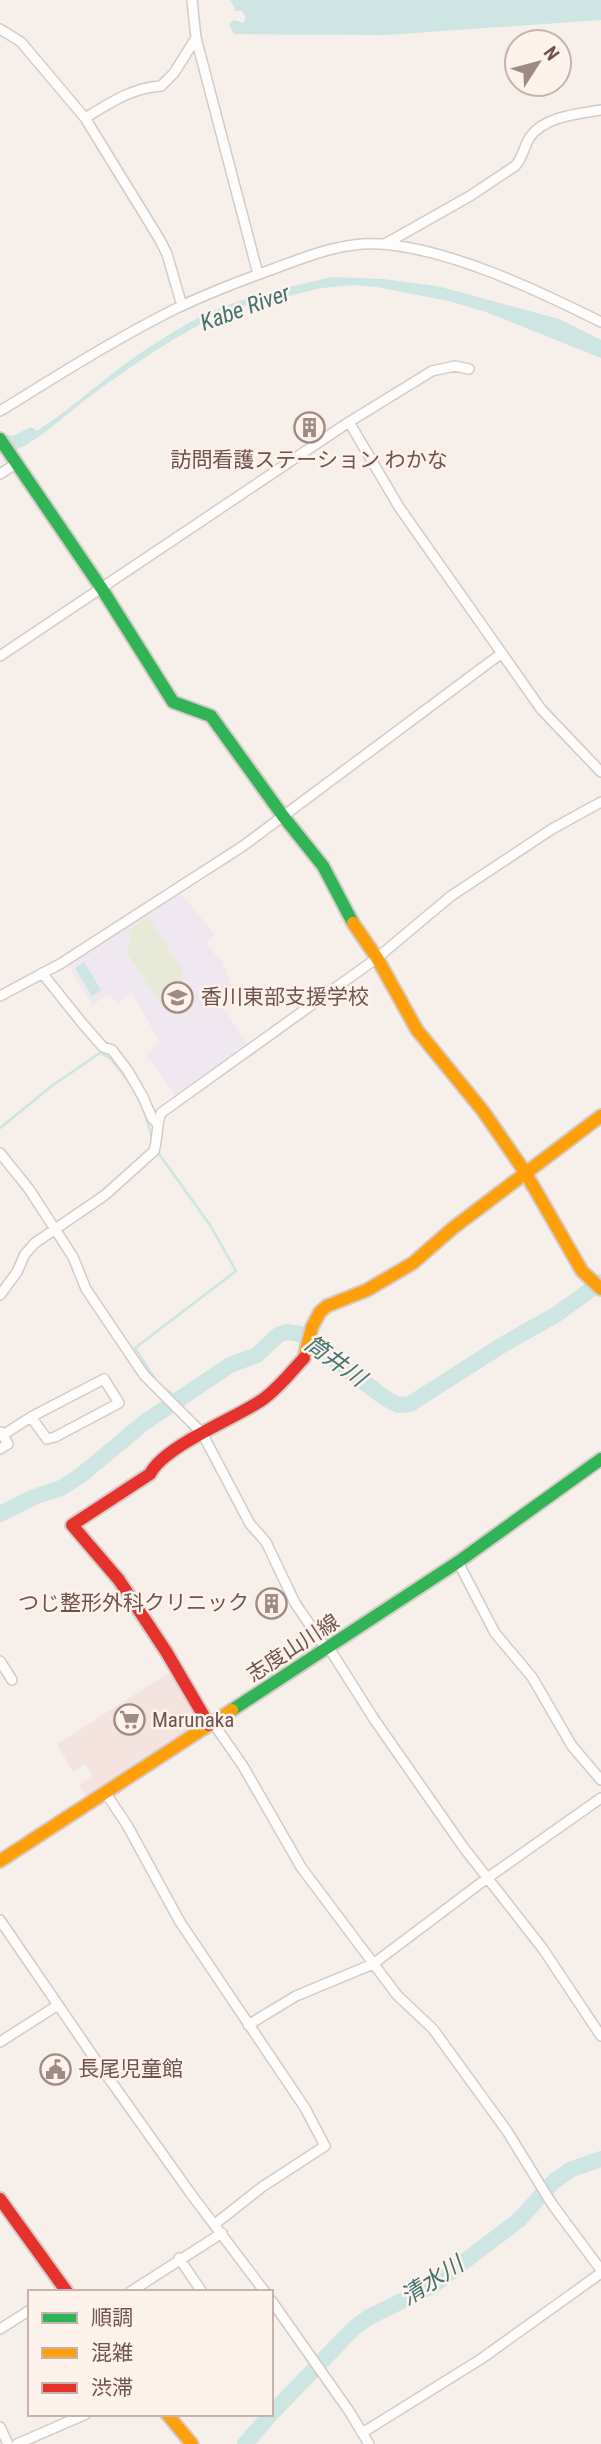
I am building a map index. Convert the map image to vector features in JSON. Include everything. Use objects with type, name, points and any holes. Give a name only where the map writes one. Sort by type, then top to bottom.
[{"type":"street","points":[[192,0],[197,38],[258,274]]},
{"type":"street","points":[[0,29],[22,42],[85,118],[160,240],[183,306]]},
{"type":"street","points":[[85,118],[123,95],[143,87],[161,86],[174,73],[197,38]]},
{"type":"street","points":[[385,244],[470,196],[515,166],[520,161],[529,138],[542,127],[564,117],[601,110]]},
{"type":"street","points":[[0,411],[126,336],[183,306],[258,274],[317,253],[344,247],[385,244],[454,260],[550,297],[601,322]]},
{"type":"street","points":[[0,656],[349,422],[432,371],[455,366],[469,369]]},
{"type":"street","points":[[349,422],[399,507],[541,709],[601,772]]},
{"type":"street","points":[[0,439],[102,589],[173,702],[182,709],[211,716],[283,816],[323,866],[346,912],[377,958],[417,1030],[483,1111],[525,1171],[582,1271],[601,1289]]},
{"type":"street","points":[[0,474],[15,461]]},
{"type":"street","points":[[0,996],[201,875],[502,653]]},
{"type":"street","points":[[0,1295],[17,1272],[25,1254],[35,1244],[105,1195],[154,1151],[157,1123],[161,1113],[377,958],[451,897],[552,829],[601,802]]},
{"type":"street","points":[[42,973],[103,1047],[112,1050],[128,1071],[157,1123]]},
{"type":"street","points":[[273,2303],[364,2440],[601,2272],[540,2185],[507,2131],[433,2029],[397,1995],[300,1867],[243,1766],[211,1724],[119,1580],[72,1525],[150,1474],[155,1464],[202,1433],[261,1401],[299,1365],[310,1340],[312,1326],[327,1306],[367,1290],[403,1269],[498,1196],[525,1171],[601,1116]]},
{"type":"street","points":[[0,1153],[21,1178],[55,1229],[73,1258],[86,1289],[155,1388],[202,1433],[250,1524],[266,1542],[295,1603],[486,1879],[543,1949],[601,2036]]},
{"type":"street","points":[[0,1449],[8,1444],[1,1432],[104,1378],[119,1403],[55,1437],[47,1438],[31,1417]]},
{"type":"street","name":"志度山川線","points":[[0,1861],[328,1649],[458,1562],[601,1460]]},
{"type":"street","points":[[458,1562],[495,1633],[532,1676],[572,1746],[601,1780]]},
{"type":"street","points":[[0,1661],[12,1680]]},
{"type":"street","points":[[105,1792],[128,1825],[180,1922],[305,2108],[325,2146],[262,2187],[215,2224]]},
{"type":"street","points":[[248,2025],[296,1996],[373,1965],[486,1879],[601,1798]]},
{"type":"street","points":[[0,1920],[108,2078],[264,2290]]},
{"type":"street","points":[[0,2042],[58,2005]]},
{"type":"street","points":[[0,2199],[62,2290]]},
{"type":"street","points":[[133,2290],[222,2233]]},
{"type":"street","points":[[179,2259],[201,2290]]},
{"type":"street","points":[[0,2329],[28,2311]]},
{"type":"street","points":[[17,2444],[81,2416]]},
{"type":"street","points":[[169,2416],[192,2444]]},
{"type":"street","points":[[0,2427],[8,2444]]},
{"type":"shaded area","name":"香川東部支援学校","points":[[180,892],[215,935],[206,942],[218,959],[221,958],[233,989],[218,1000],[249,1046],[177,1098],[146,1054],[160,1043],[132,992],[117,1003],[110,994],[92,1005],[67,963]]},
{"type":"shaded area","name":"Marunaka","points":[[172,1671],[201,1720],[201,1725],[86,1797],[79,1785],[93,1775],[85,1764],[73,1772],[57,1744]]},
{"type":"green space","points":[[148,917],[183,971],[183,991],[162,1006],[126,951],[132,939],[127,932]]},
{"type":"water","points":[[230,0],[601,0],[601,20],[386,35],[234,34],[229,24],[234,20],[243,23],[246,17],[242,11],[236,11]]},
{"type":"water","points":[[332,277],[382,279],[437,286],[559,319],[601,340],[601,358],[486,312],[449,301],[376,287],[354,285],[321,288],[243,306],[195,327],[117,377],[33,441],[0,455],[0,434],[13,436],[31,427],[37,431],[134,358],[197,319],[251,298]]},
{"type":"water","points":[[84,962],[101,990],[92,996],[75,968]]},
{"type":"waterway","points":[[0,1128],[53,1085],[100,1053],[110,1058],[130,1083]]},
{"type":"waterway","points":[[142,1104],[153,1141]]},
{"type":"waterway","points":[[159,1154],[210,1225],[236,1271],[135,1348],[157,1382],[179,1400]]},
{"type":"waterway","name":"筒井川","points":[[0,1514],[34,1497],[61,1488],[80,1476],[145,1422],[230,1365],[257,1355],[278,1335],[287,1332],[300,1334],[385,1398],[398,1405],[410,1404],[557,1314],[601,1282]]},
{"type":"waterway","name":"清水川","points":[[273,2412],[353,2329],[369,2317],[432,2286],[519,2220],[554,2181],[572,2169],[601,2159]]},
{"type":"waterway","name":"清水川","points":[[245,2444],[269,2416]]},
{"type":"traffic: fast","points":[[0,439],[102,589],[173,702],[211,716],[283,816],[323,866],[353,923]]},
{"type":"traffic: fast","points":[[232,1710],[458,1562],[601,1459]]},
{"type":"traffic: slow","points":[[353,923],[377,958],[417,1030],[483,1111],[525,1172],[582,1271],[601,1289]]},
{"type":"traffic: slow","points":[[304,1358],[312,1327],[320,1312],[327,1306],[367,1290],[413,1263],[453,1228],[601,1116]]},
{"type":"traffic: slow","points":[[0,1861],[232,1710]]},
{"type":"traffic: slow","points":[[169,2416],[192,2444]]},
{"type":"traffic: jam","points":[[209,1725],[167,1653],[119,1580],[72,1525],[150,1474],[169,1453],[184,1443],[262,1400],[279,1386],[304,1358]]},
{"type":"traffic: jam","points":[[0,2199],[66,2290]]},
{"type":"place","name":"訪問看護ステーション わかな","points":[[309,428]]},
{"type":"place","name":"香川東部支援学校","points":[[178,997]]},
{"type":"place","name":"つじ整形外科クリニック","points":[[272,1603]]},
{"type":"place","name":"Marunaka","points":[[129,1720]]},
{"type":"place","name":"長尾児童館","points":[[55,2069]]},
{"type":"water label","name":"Kabe River","points":[[245,308]]}]
